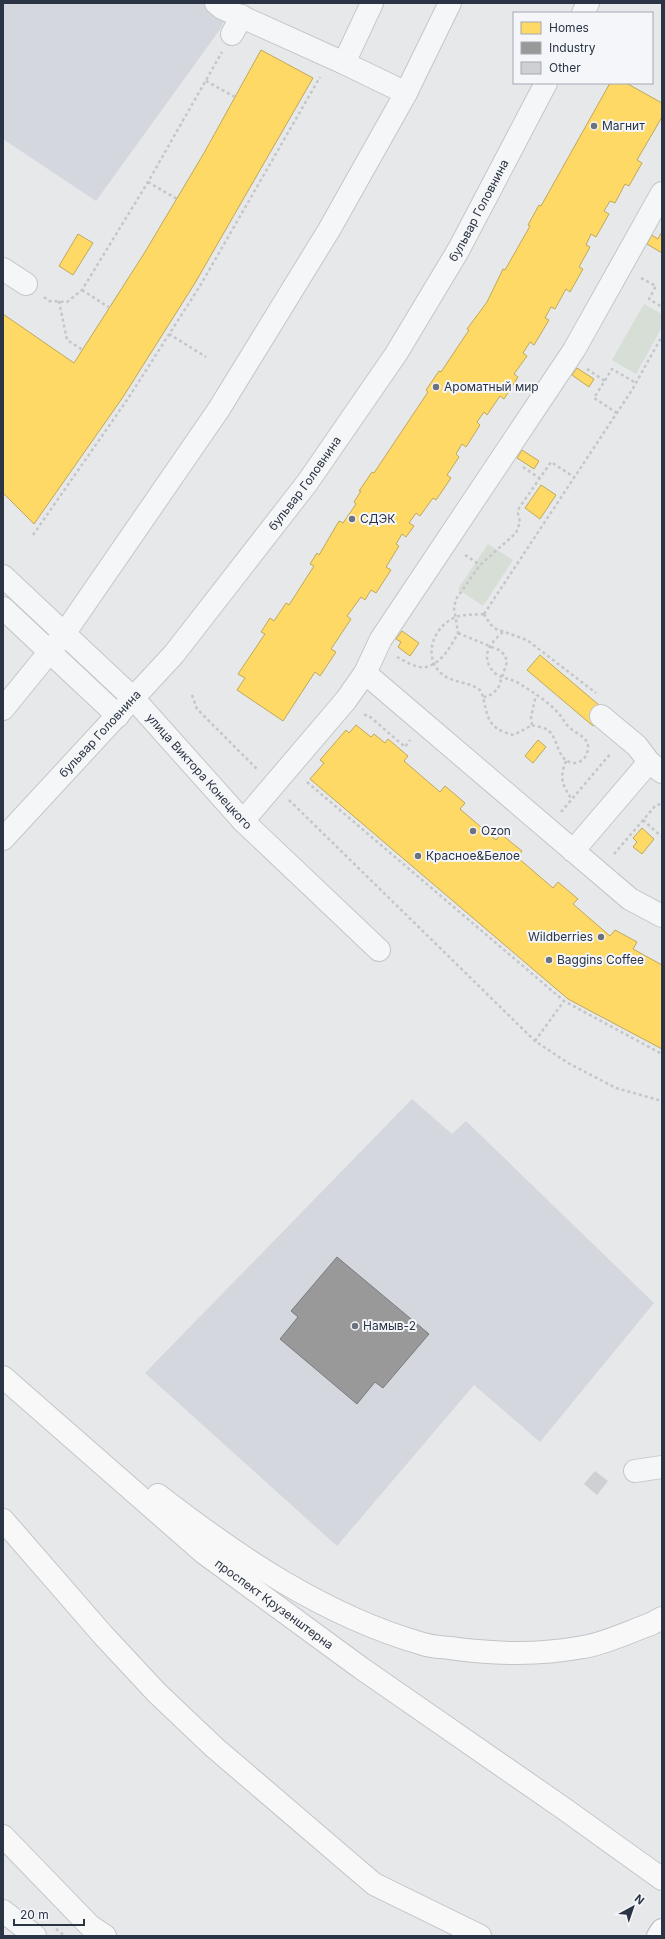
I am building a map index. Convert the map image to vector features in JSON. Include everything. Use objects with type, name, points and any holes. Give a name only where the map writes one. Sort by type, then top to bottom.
[{"type":"main road","points":[[3,1376],[213,1538],[276,1577],[338,1612],[382,1629],[424,1644],[473,1652],[521,1653],[584,1647],[652,1624],[662,1618]]},
{"type":"main road","name":"проспект Крузенштерна","points":[[3,1376],[204,1553],[361,1668],[563,1808],[662,1879]]},
{"type":"main road","points":[[3,1520],[103,1635],[157,1693],[215,1748],[374,1884],[480,1936]]},
{"type":"main road","points":[[3,1836],[90,1926],[105,1936]]},
{"type":"main road","points":[[658,1936],[662,1930]]},
{"type":"street","points":[[216,3],[238,17],[338,60],[406,93]]},
{"type":"street","points":[[338,60],[372,3]]},
{"type":"street","points":[[3,709],[64,634],[219,409],[329,230],[406,93],[450,3]]},
{"type":"street","points":[[584,12],[588,3]]},
{"type":"street","name":"бульвар Головнина","points":[[3,840],[174,654],[307,483],[396,354],[459,249],[545,84]]},
{"type":"street","points":[[243,821],[346,700],[364,673],[377,648],[574,350],[662,193]]},
{"type":"street","points":[[3,269],[26,284]]},
{"type":"street","name":"улица Виктора Конецкого","points":[[3,576],[134,698],[243,821],[379,950]]},
{"type":"street","points":[[3,608],[49,653],[118,716]]},
{"type":"street","points":[[364,673],[630,899],[662,916]]},
{"type":"street","points":[[573,851],[656,767],[601,706]]},
{"type":"street","points":[[636,1471],[662,1467]]},
{"type":"street","points":[[3,1911],[36,1936]]},
{"type":"path","points":[[26,284],[49,301],[67,302],[82,290],[148,182],[206,81],[238,17]]},
{"type":"path","points":[[33,535],[127,400],[232,231],[291,128],[338,60]]},
{"type":"path","points":[[206,81],[235,97]]},
{"type":"path","points":[[286,125],[291,128]]},
{"type":"path","points":[[148,182],[177,198]]},
{"type":"path","points":[[228,228],[232,231]]},
{"type":"path","points":[[621,266],[656,286],[649,299],[662,307]]},
{"type":"path","points":[[82,290],[110,308]]},
{"type":"path","points":[[59,301],[67,340],[83,350]]},
{"type":"path","points":[[169,334],[206,357]]},
{"type":"path","points":[[484,614],[617,413],[636,383],[662,336]]},
{"type":"path","points":[[159,340],[164,342]]},
{"type":"path","points":[[617,413],[594,398],[612,369],[636,383]]},
{"type":"path","points":[[377,648],[417,666],[426,667],[446,654],[458,633],[454,608],[456,599],[480,564],[516,533],[520,522],[518,514],[519,508],[550,462],[574,477]]},
{"type":"path","points":[[484,614],[468,615],[445,623],[437,632],[433,641],[431,653],[434,663],[441,673],[451,680],[476,687],[481,692],[486,714],[492,725],[503,733],[514,735],[532,726],[546,729],[550,732],[560,754],[566,761],[575,763],[581,761],[586,756],[589,748],[587,742],[582,736],[570,729],[560,714],[549,704],[518,683],[494,674],[489,666],[487,659],[490,646],[504,631]]},
{"type":"path","points":[[484,614],[490,624],[527,640],[601,706]]},
{"type":"path","points":[[458,633],[499,650],[504,655],[506,662],[498,689],[495,693],[483,697]]},
{"type":"path","points":[[192,695],[197,709],[535,1041],[568,1063],[616,1088],[662,1101]]},
{"type":"path","points":[[532,726],[531,717],[536,695]]},
{"type":"path","points":[[362,715],[368,715],[405,747],[408,743]]},
{"type":"path","points":[[547,828],[612,752],[612,746]]},
{"type":"path","points":[[566,761],[561,773],[563,786],[572,800]]},
{"type":"path","points":[[306,781],[564,1001],[662,1054]]},
{"type":"path","points":[[598,872],[656,805],[662,804]]},
{"type":"path","points":[[642,820],[662,837]]},
{"type":"path","points":[[535,1041],[564,1001]]},
{"type":"shaded area","points":[[3,3],[232,3],[221,28],[96,201],[3,139]]},
{"type":"shaded area","points":[[644,304],[662,314],[662,327],[636,374],[612,360]]},
{"type":"shaded area","points":[[488,544],[513,560],[483,606],[458,589]]},
{"type":"shaded area","points":[[412,1099],[452,1134],[466,1121],[654,1303],[540,1442],[474,1385],[337,1546],[145,1373]]},
{"type":"building: Homes","points":[[261,50],[313,78],[195,283],[123,397],[34,524],[3,493],[3,314],[74,363],[145,252],[204,153]]},
{"type":"building: Homes","points":[[609,84],[628,84],[662,103],[662,117],[637,160],[642,163],[629,186],[625,184],[615,203],[610,201],[604,211],[609,214],[596,237],[591,234],[586,245],[590,247],[579,267],[583,269],[570,292],[566,289],[555,309],[551,307],[545,318],[549,320],[534,345],[530,342],[523,353],[527,356],[514,374],[518,377],[504,399],[500,396],[487,415],[484,412],[477,422],[480,425],[466,447],[462,444],[456,454],[459,457],[447,475],[451,478],[436,500],[433,498],[420,516],[416,513],[409,523],[414,526],[406,537],[402,534],[396,544],[399,546],[386,567],[391,570],[376,593],[371,590],[365,600],[361,597],[347,616],[351,619],[331,649],[336,652],[320,676],[315,672],[283,721],[237,690],[245,678],[238,674],[265,634],[261,632],[270,618],[274,621],[286,603],[289,605],[314,566],[310,564],[317,553],[319,555],[339,521],[343,523],[356,504],[354,502],[361,491],[359,491],[372,472],[374,473],[428,392],[426,390],[439,371],[441,372],[469,330],[467,329],[487,302],[503,269],[505,270],[530,226],[528,225],[539,205],[541,206]]},
{"type":"building: Homes","points":[[661,233],[662,253],[647,244],[652,235],[658,239]]},
{"type":"building: Homes","points":[[78,234],[93,243],[73,275],[59,266]]},
{"type":"building: Homes","points":[[577,368],[594,379],[589,387],[572,375]]},
{"type":"building: Homes","points":[[522,450],[539,461],[534,469],[517,458]]},
{"type":"building: Homes","points":[[541,485],[556,495],[540,519],[525,508]]},
{"type":"building: Homes","points":[[402,631],[419,643],[410,656],[398,647],[401,642],[396,639]]},
{"type":"building: Homes","points":[[540,655],[606,711],[593,726],[527,670]]},
{"type":"building: Homes","points":[[356,725],[371,737],[374,734],[385,743],[388,739],[408,756],[404,761],[440,792],[445,786],[465,803],[460,809],[496,840],[501,834],[522,851],[517,857],[553,888],[558,882],[578,899],[573,904],[610,936],[615,930],[637,942],[633,949],[662,965],[662,1049],[568,999],[310,779],[324,763],[320,760],[346,730],[349,733]]},
{"type":"building: Homes","points":[[538,740],[546,747],[533,763],[525,756]]},
{"type":"building: Homes","points":[[642,828],[654,839],[642,854],[633,847],[637,842],[633,838]]},
{"type":"building: Industry","name":"Намыв-2","points":[[337,1257],[429,1334],[383,1388],[375,1382],[357,1404],[280,1339],[298,1317],[291,1311]]},
{"type":"building: Other","points":[[595,1471],[608,1481],[597,1495],[584,1484]]},
{"type":"place","name":"Магнит","points":[[594,126]]},
{"type":"place","name":"Ароматный мир","points":[[436,387]]},
{"type":"place","name":"СДЭК","points":[[352,519]]},
{"type":"place","name":"Ozon","points":[[473,831]]},
{"type":"place","name":"Красное&Белое","points":[[418,856]]},
{"type":"place","name":"Wildberries","points":[[601,937]]},
{"type":"place","name":"Baggins Coffee","points":[[549,960]]},
{"type":"place","name":"Намыв-2","points":[[355,1326]]}]
